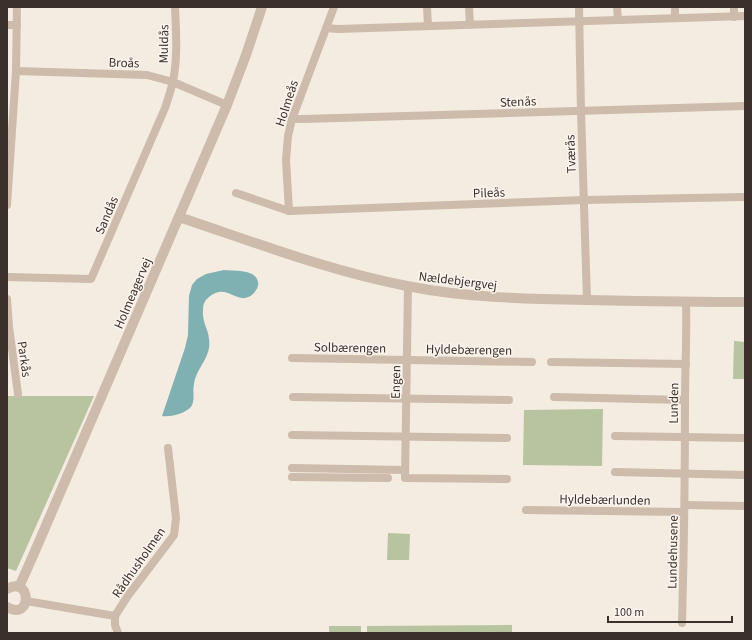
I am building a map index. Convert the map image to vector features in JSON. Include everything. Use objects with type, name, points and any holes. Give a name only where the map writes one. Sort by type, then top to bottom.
[{"type":"street","points":[[7,205],[16,71],[17,7]]},
{"type":"street","name":"Muldås","points":[[173,82],[177,45],[175,7]]},
{"type":"street","name":"Holmeagervej","points":[[19,587],[227,104],[246,55],[262,7]]},
{"type":"street","name":"Holmeås","points":[[289,211],[286,160],[288,136],[292,118],[334,7]]},
{"type":"street","points":[[427,7],[428,26]]},
{"type":"street","points":[[469,7],[470,25]]},
{"type":"street","name":"Tværås","points":[[579,7],[587,300]]},
{"type":"street","points":[[617,7],[618,20]]},
{"type":"street","points":[[675,7],[675,18]]},
{"type":"street","points":[[734,7],[734,17]]},
{"type":"street","points":[[326,28],[338,29],[745,16]]},
{"type":"street","points":[[7,25],[17,25]]},
{"type":"street","name":"Broås","points":[[16,71],[147,76],[173,82],[227,104]]},
{"type":"street","name":"Sandås","points":[[7,277],[91,279],[165,108],[173,82]]},
{"type":"street","name":"Stenås","points":[[292,118],[303,119],[745,106]]},
{"type":"street","name":"Pileås","points":[[236,193],[289,211],[584,200],[745,196]]},
{"type":"street","name":"Nældebjergvej","points":[[179,217],[356,275],[408,286],[460,294],[499,298],[745,302]]},
{"type":"street","name":"Engen","points":[[405,474],[408,286]]},
{"type":"street","name":"Parkås","points":[[7,298],[8,327],[18,394]]},
{"type":"street","name":"Lunden","points":[[684,509],[687,329],[686,302]]},
{"type":"street","name":"Solbærengen","points":[[292,358],[407,360]]},
{"type":"street","name":"Hyldebærengen","points":[[407,360],[532,362]]},
{"type":"street","points":[[551,362],[686,364]]},
{"type":"street","points":[[293,397],[508,400]]},
{"type":"street","points":[[554,397],[685,400]]},
{"type":"street","points":[[292,435],[507,438]]},
{"type":"street","points":[[615,436],[745,438]]},
{"type":"street","name":"Rådhusholmen","points":[[118,633],[115,626],[115,616],[174,535],[176,518],[168,448]]},
{"type":"street","name":"Hyldebærlunden","points":[[615,472],[745,475]]},
{"type":"street","points":[[388,478],[296,473],[405,474],[507,479]]},
{"type":"street","name":"Hyldebærlunden","points":[[526,510],[684,509],[745,506]]},
{"type":"street","name":"Lundehusene","points":[[682,623],[684,509]]},
{"type":"street","points":[[7,589],[15,586],[19,587],[25,593],[26,601],[19,610],[8,612]]},
{"type":"street","name":"Rådhusholmen","points":[[26,601],[115,616]]},
{"type":"green space","points":[[734,341],[745,342],[745,379],[733,379]]},
{"type":"green space","points":[[7,396],[94,396],[16,571],[7,568]]},
{"type":"green space","points":[[603,409],[602,466],[523,465],[524,410]]},
{"type":"green space","points":[[388,533],[410,534],[409,560],[387,560]]},
{"type":"green space","points":[[512,625],[512,633],[367,633],[367,626]]},
{"type":"green space","points":[[329,626],[361,626],[361,633],[329,633]]},
{"type":"water","points":[[224,270],[244,272],[253,275],[258,282],[258,288],[248,297],[243,298],[222,292],[216,293],[206,299],[203,306],[203,315],[209,345],[206,357],[195,378],[192,405],[187,410],[180,413],[162,416],[188,335],[189,296],[192,285],[197,279],[206,274]]}]
